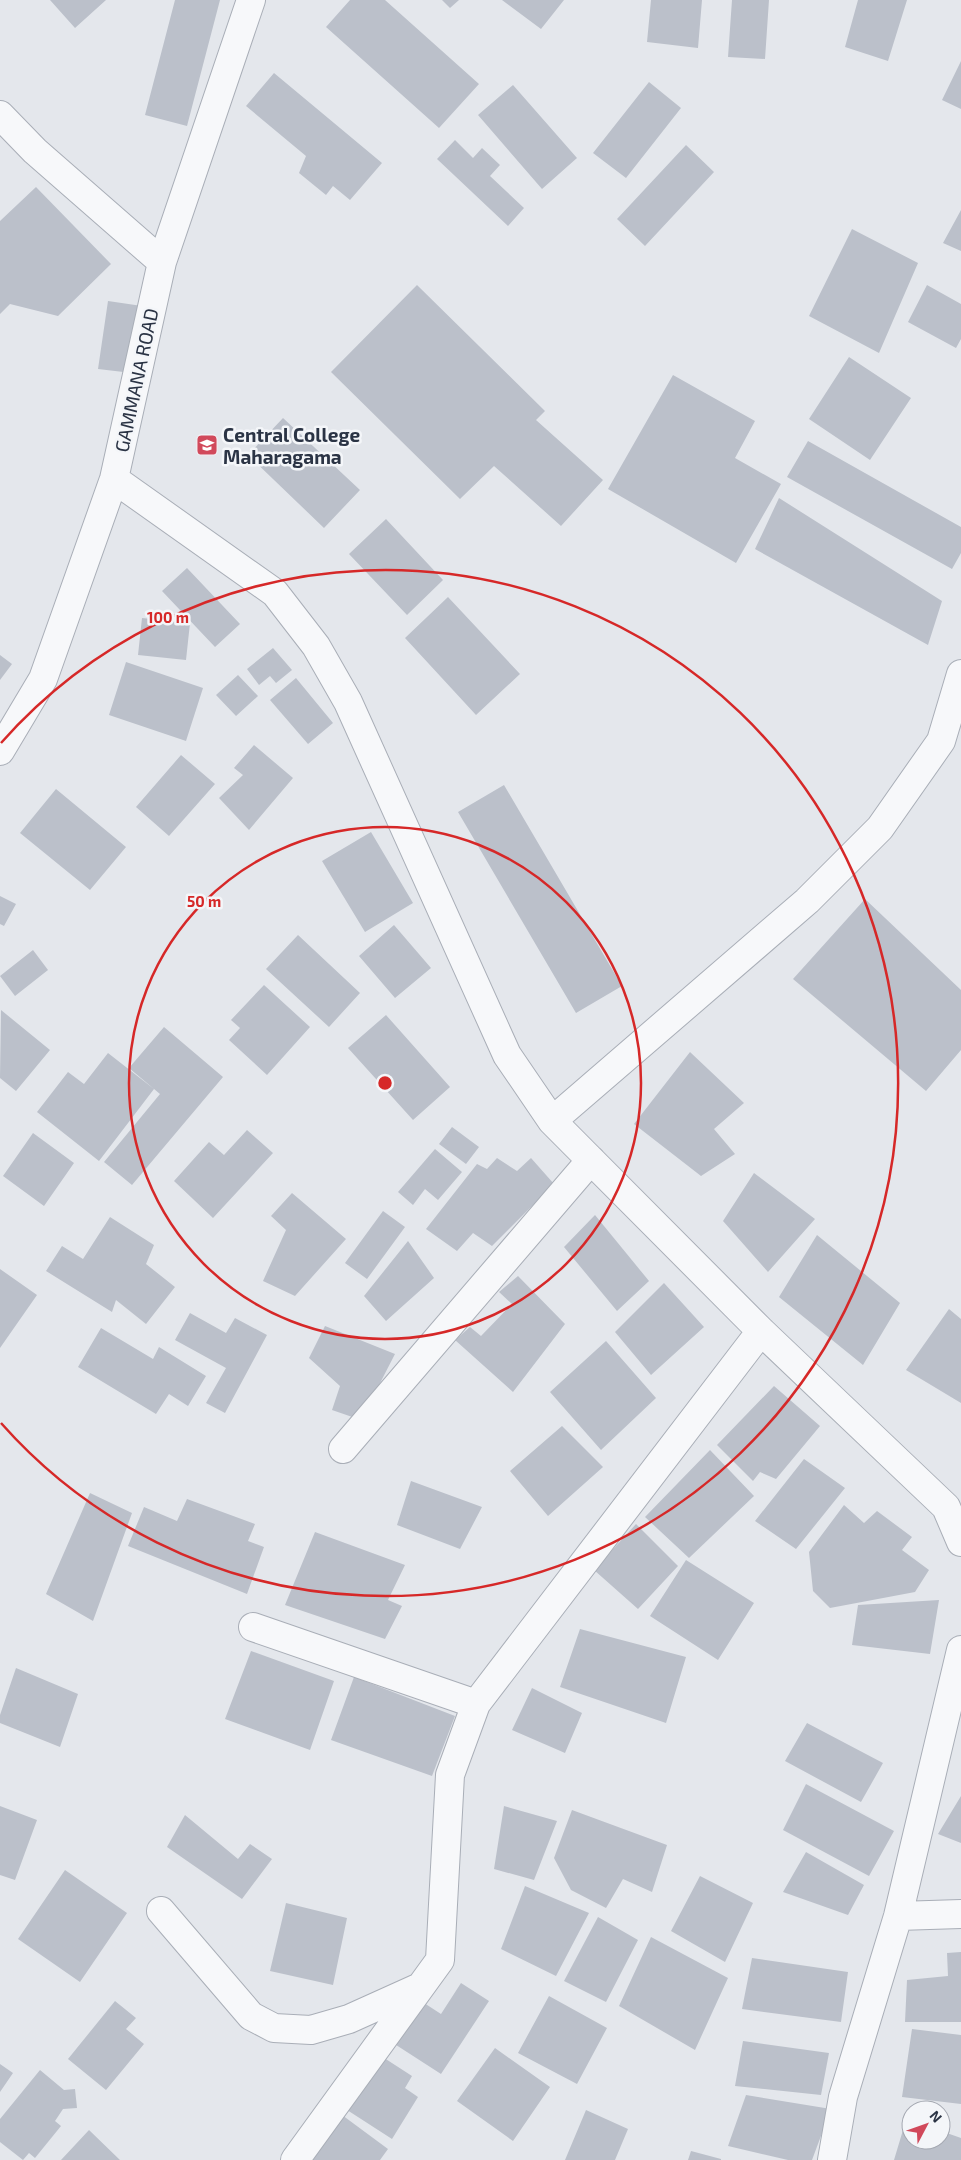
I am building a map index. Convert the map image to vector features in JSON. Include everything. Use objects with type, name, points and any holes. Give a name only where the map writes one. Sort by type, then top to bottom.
[{"type":"street","name":"GAMMANA ROAD","points":[[0,751],[43,679],[114,479],[162,262],[251,0]]},
{"type":"street","points":[[0,115],[35,151],[162,262]]},
{"type":"street","points":[[114,479],[275,593],[316,646],[348,702],[507,1055],[552,1122],[761,1331],[946,1506],[961,1542]]},
{"type":"street","points":[[552,1122],[807,900],[880,828],[941,741],[961,674]]},
{"type":"street","points":[[343,1449],[591,1160]]},
{"type":"street","points":[[295,2160],[440,1960],[450,1775],[476,1704],[761,1331]]},
{"type":"street","points":[[253,1627],[476,1704]]},
{"type":"street","points":[[832,2160],[843,2097],[898,1916],[961,1650]]},
{"type":"street","points":[[161,1911],[251,2016],[274,2028],[311,2030],[326,2026],[350,2019],[421,1986]]},
{"type":"street","points":[[898,1916],[961,1914]]},
{"type":"building","points":[[50,0],[106,0],[75,28]]},
{"type":"building","points":[[175,0],[220,0],[187,126],[145,115]]},
{"type":"building","points":[[350,0],[385,0],[479,84],[439,128],[326,27]]},
{"type":"building","points":[[442,0],[459,0],[450,8]]},
{"type":"building","points":[[502,0],[564,0],[541,29]]},
{"type":"building","points":[[651,0],[702,0],[698,48],[647,42]]},
{"type":"building","points":[[732,0],[769,0],[765,59],[728,57]]},
{"type":"building","points":[[858,0],[907,0],[888,61],[845,47]]},
{"type":"building","points":[[961,61],[961,109],[942,100]]},
{"type":"building","points":[[274,73],[382,163],[350,200],[333,186],[326,195],[299,173],[306,156],[246,106]]},
{"type":"building","points":[[649,82],[681,108],[626,178],[593,153]]},
{"type":"building","points":[[513,85],[577,158],[542,189],[478,115]]},
{"type":"building","points":[[455,140],[473,158],[482,148],[500,165],[490,176],[524,208],[508,226],[437,159]]},
{"type":"building","points":[[686,145],[714,172],[645,246],[617,219]]},
{"type":"building","points":[[36,187],[111,264],[58,316],[10,304],[0,314],[0,221]]},
{"type":"building","points":[[961,210],[961,251],[943,243]]},
{"type":"building","points":[[852,229],[918,263],[879,353],[809,316]]},
{"type":"building","points":[[417,285],[545,411],[536,420],[603,480],[561,526],[494,466],[460,499],[331,372]]},
{"type":"building","points":[[927,285],[961,304],[961,339],[956,348],[908,322]]},
{"type":"building","points":[[108,301],[142,306],[132,373],[98,369]]},
{"type":"building","points":[[849,357],[911,398],[870,460],[809,419]]},
{"type":"building","points":[[673,375],[755,421],[735,458],[781,484],[736,563],[608,489]]},
{"type":"building","points":[[283,418],[360,490],[324,528],[248,455]]},
{"type":"building","points":[[808,441],[961,527],[961,553],[952,569],[787,477]]},
{"type":"building","points":[[779,498],[942,601],[928,645],[755,549]]},
{"type":"building","points":[[386,519],[443,580],[407,615],[349,554]]},
{"type":"building","points":[[187,568],[240,624],[215,647],[162,591]]},
{"type":"building","points":[[448,597],[520,674],[476,715],[405,638]]},
{"type":"building","points":[[142,618],[190,623],[186,660],[138,655]]},
{"type":"building","points":[[273,648],[292,670],[276,683],[270,676],[259,685],[247,669]]},
{"type":"building","points":[[0,655],[12,664],[0,680]]},
{"type":"building","points":[[126,662],[203,688],[186,741],[109,715]]},
{"type":"building","points":[[238,675],[258,696],[236,716],[216,695]]},
{"type":"building","points":[[296,678],[333,723],[308,744],[270,700]]},
{"type":"building","points":[[254,745],[293,778],[249,830],[219,798],[243,775],[234,768]]},
{"type":"building","points":[[181,755],[215,784],[169,836],[136,807]]},
{"type":"building","points":[[504,785],[622,986],[576,1013],[458,812]]},
{"type":"building","points":[[56,789],[126,847],[90,890],[20,833]]},
{"type":"building","points":[[371,832],[413,903],[365,932],[322,861]]},
{"type":"building","points":[[0,896],[16,904],[4,926],[0,924]]},
{"type":"building","points":[[865,899],[961,990],[961,1050],[926,1091],[793,979]]},
{"type":"building","points":[[394,925],[431,968],[395,998],[359,956]]},
{"type":"building","points":[[298,935],[360,993],[329,1027],[266,969]]},
{"type":"building","points":[[33,950],[48,970],[15,996],[0,976]]},
{"type":"building","points":[[264,985],[310,1027],[267,1075],[229,1040],[240,1028],[231,1020]]},
{"type":"building","points":[[1,1010],[50,1050],[16,1091],[0,1078]]},
{"type":"building","points":[[386,1015],[450,1087],[413,1120],[348,1048]]},
{"type":"building","points":[[164,1027],[223,1077],[132,1185],[104,1162],[160,1094],[129,1068]]},
{"type":"building","points":[[690,1052],[744,1103],[714,1129],[735,1154],[701,1176],[634,1124]]},
{"type":"building","points":[[108,1053],[154,1089],[99,1161],[37,1112],[68,1072],[84,1084]]},
{"type":"building","points":[[452,1127],[479,1147],[466,1164],[439,1144]]},
{"type":"building","points":[[247,1130],[273,1153],[213,1218],[174,1181],[209,1142],[224,1155]]},
{"type":"building","points":[[33,1133],[74,1163],[44,1206],[3,1176]]},
{"type":"building","points":[[435,1149],[462,1172],[438,1200],[425,1189],[413,1205],[398,1192]]},
{"type":"building","points":[[497,1158],[517,1171],[531,1158],[554,1184],[492,1246],[473,1233],[457,1251],[426,1229],[477,1164],[487,1169]]},
{"type":"building","points":[[754,1173],[815,1219],[768,1272],[723,1221]]},
{"type":"building","points":[[292,1193],[346,1239],[295,1296],[263,1281],[286,1230],[271,1216]]},
{"type":"building","points":[[383,1211],[405,1227],[367,1279],[345,1263]]},
{"type":"building","points":[[595,1215],[649,1281],[617,1311],[564,1247]]},
{"type":"building","points":[[110,1217],[154,1245],[146,1264],[175,1287],[146,1324],[116,1300],[112,1312],[46,1271],[62,1246],[83,1259]]},
{"type":"building","points":[[817,1235],[900,1303],[863,1365],[779,1297]]},
{"type":"building","points":[[408,1241],[434,1278],[386,1321],[364,1296]]},
{"type":"building","points":[[0,1269],[37,1295],[0,1348]]},
{"type":"building","points":[[518,1276],[565,1324],[513,1392],[455,1340],[470,1327],[481,1336],[512,1304],[499,1292]]},
{"type":"building","points":[[664,1283],[704,1327],[651,1375],[615,1332]]},
{"type":"building","points":[[949,1309],[961,1319],[961,1403],[906,1370]]},
{"type":"building","points":[[190,1313],[226,1333],[235,1318],[267,1335],[225,1413],[206,1403],[226,1368],[175,1340]]},
{"type":"building","points":[[325,1326],[395,1354],[361,1420],[332,1410],[340,1386],[309,1358]]},
{"type":"building","points":[[101,1328],[153,1359],[159,1347],[206,1376],[188,1406],[169,1394],[156,1414],[78,1367]]},
{"type":"building","points":[[606,1341],[656,1398],[601,1450],[550,1392]]},
{"type":"building","points":[[774,1386],[820,1426],[776,1479],[760,1472],[753,1481],[717,1445]]},
{"type":"building","points":[[562,1426],[603,1467],[548,1516],[510,1471]]},
{"type":"building","points":[[710,1450],[754,1496],[689,1558],[645,1517]]},
{"type":"building","points":[[804,1459],[845,1488],[796,1549],[755,1521]]},
{"type":"building","points":[[411,1481],[482,1507],[460,1549],[397,1525]]},
{"type":"building","points":[[90,1493],[132,1513],[93,1621],[46,1594]]},
{"type":"building","points":[[187,1499],[255,1524],[248,1541],[264,1547],[247,1594],[128,1546],[144,1507],[177,1521]]},
{"type":"building","points":[[844,1505],[864,1523],[877,1511],[912,1537],[902,1550],[929,1570],[915,1592],[830,1608],[813,1591],[809,1552]]},
{"type":"building","points":[[636,1524],[678,1566],[638,1609],[594,1570]]},
{"type":"building","points":[[315,1532],[405,1565],[388,1600],[402,1606],[385,1639],[285,1605]]},
{"type":"building","points":[[686,1560],[754,1603],[718,1660],[650,1616]]},
{"type":"building","points":[[939,1600],[930,1654],[852,1645],[858,1605]]},
{"type":"building","points":[[580,1629],[686,1657],[666,1723],[560,1687]]},
{"type":"building","points":[[251,1651],[334,1681],[310,1750],[225,1719]]},
{"type":"building","points":[[16,1668],[78,1694],[60,1747],[0,1723],[0,1715]]},
{"type":"building","points":[[354,1677],[455,1716],[432,1776],[331,1740]]},
{"type":"building","points":[[532,1688],[582,1713],[565,1753],[512,1730]]},
{"type":"building","points":[[807,1723],[883,1763],[861,1802],[785,1761]]},
{"type":"building","points":[[806,1784],[894,1831],[869,1876],[783,1830]]},
{"type":"building","points":[[961,1796],[961,1843],[938,1834]]},
{"type":"building","points":[[0,1806],[37,1820],[15,1880],[0,1875]]},
{"type":"building","points":[[504,1806],[557,1821],[534,1880],[494,1869]]},
{"type":"building","points":[[572,1810],[667,1845],[652,1892],[623,1879],[606,1908],[571,1890],[554,1858]]},
{"type":"building","points":[[185,1815],[238,1859],[250,1844],[272,1859],[242,1899],[167,1847]]},
{"type":"building","points":[[806,1852],[864,1885],[848,1915],[783,1892]]},
{"type":"building","points":[[65,1870],[127,1913],[80,1982],[18,1939]]},
{"type":"building","points":[[700,1876],[753,1903],[725,1962],[671,1931]]},
{"type":"building","points":[[525,1886],[589,1913],[556,1976],[501,1949]]},
{"type":"building","points":[[286,1903],[347,1918],[333,1985],[270,1971]]},
{"type":"building","points":[[598,1917],[638,1940],[606,2002],[564,1981]]},
{"type":"building","points":[[651,1937],[728,1978],[695,2050],[619,2006]]},
{"type":"building","points":[[961,1952],[961,2022],[905,2022],[907,1980],[948,1976],[947,1953]]},
{"type":"building","points":[[752,1958],[848,1972],[841,2022],[742,2009]]},
{"type":"building","points":[[461,1983],[489,2001],[441,2074],[393,2043],[421,2001],[441,2014]]},
{"type":"building","points":[[549,1996],[607,2028],[577,2084],[518,2053]]},
{"type":"building","points":[[115,2001],[136,2018],[126,2029],[144,2044],[106,2090],[68,2059]]},
{"type":"building","points":[[912,2029],[961,2035],[961,2104],[951,2103],[951,2100],[902,2097]]},
{"type":"building","points":[[743,2041],[829,2053],[821,2095],[735,2086]]},
{"type":"building","points":[[495,2048],[550,2087],[513,2141],[457,2101]]},
{"type":"building","points":[[378,2054],[412,2076],[405,2088],[418,2097],[392,2139],[344,2108]]},
{"type":"building","points":[[0,2064],[13,2073],[0,2092]]},
{"type":"building","points":[[40,2070],[64,2090],[75,2089],[77,2108],[63,2109],[55,2121],[61,2126],[35,2158],[29,2153],[23,2160],[0,2142],[0,2119]]},
{"type":"building","points":[[746,2095],[831,2109],[812,2160],[788,2160],[728,2146]]},
{"type":"building","points":[[586,2110],[628,2129],[615,2160],[565,2160]]},
{"type":"building","points":[[342,2115],[388,2149],[380,2160],[310,2160]]},
{"type":"building","points":[[89,2130],[120,2160],[61,2160]]},
{"type":"building","points":[[951,2134],[961,2138],[961,2160],[894,2160],[901,2137],[901,2150],[951,2150]]},
{"type":"building","points":[[691,2151],[721,2159],[721,2160],[688,2160]]},
{"type":"place","name":"Central College Maharagama","points":[[207,445]]}]
